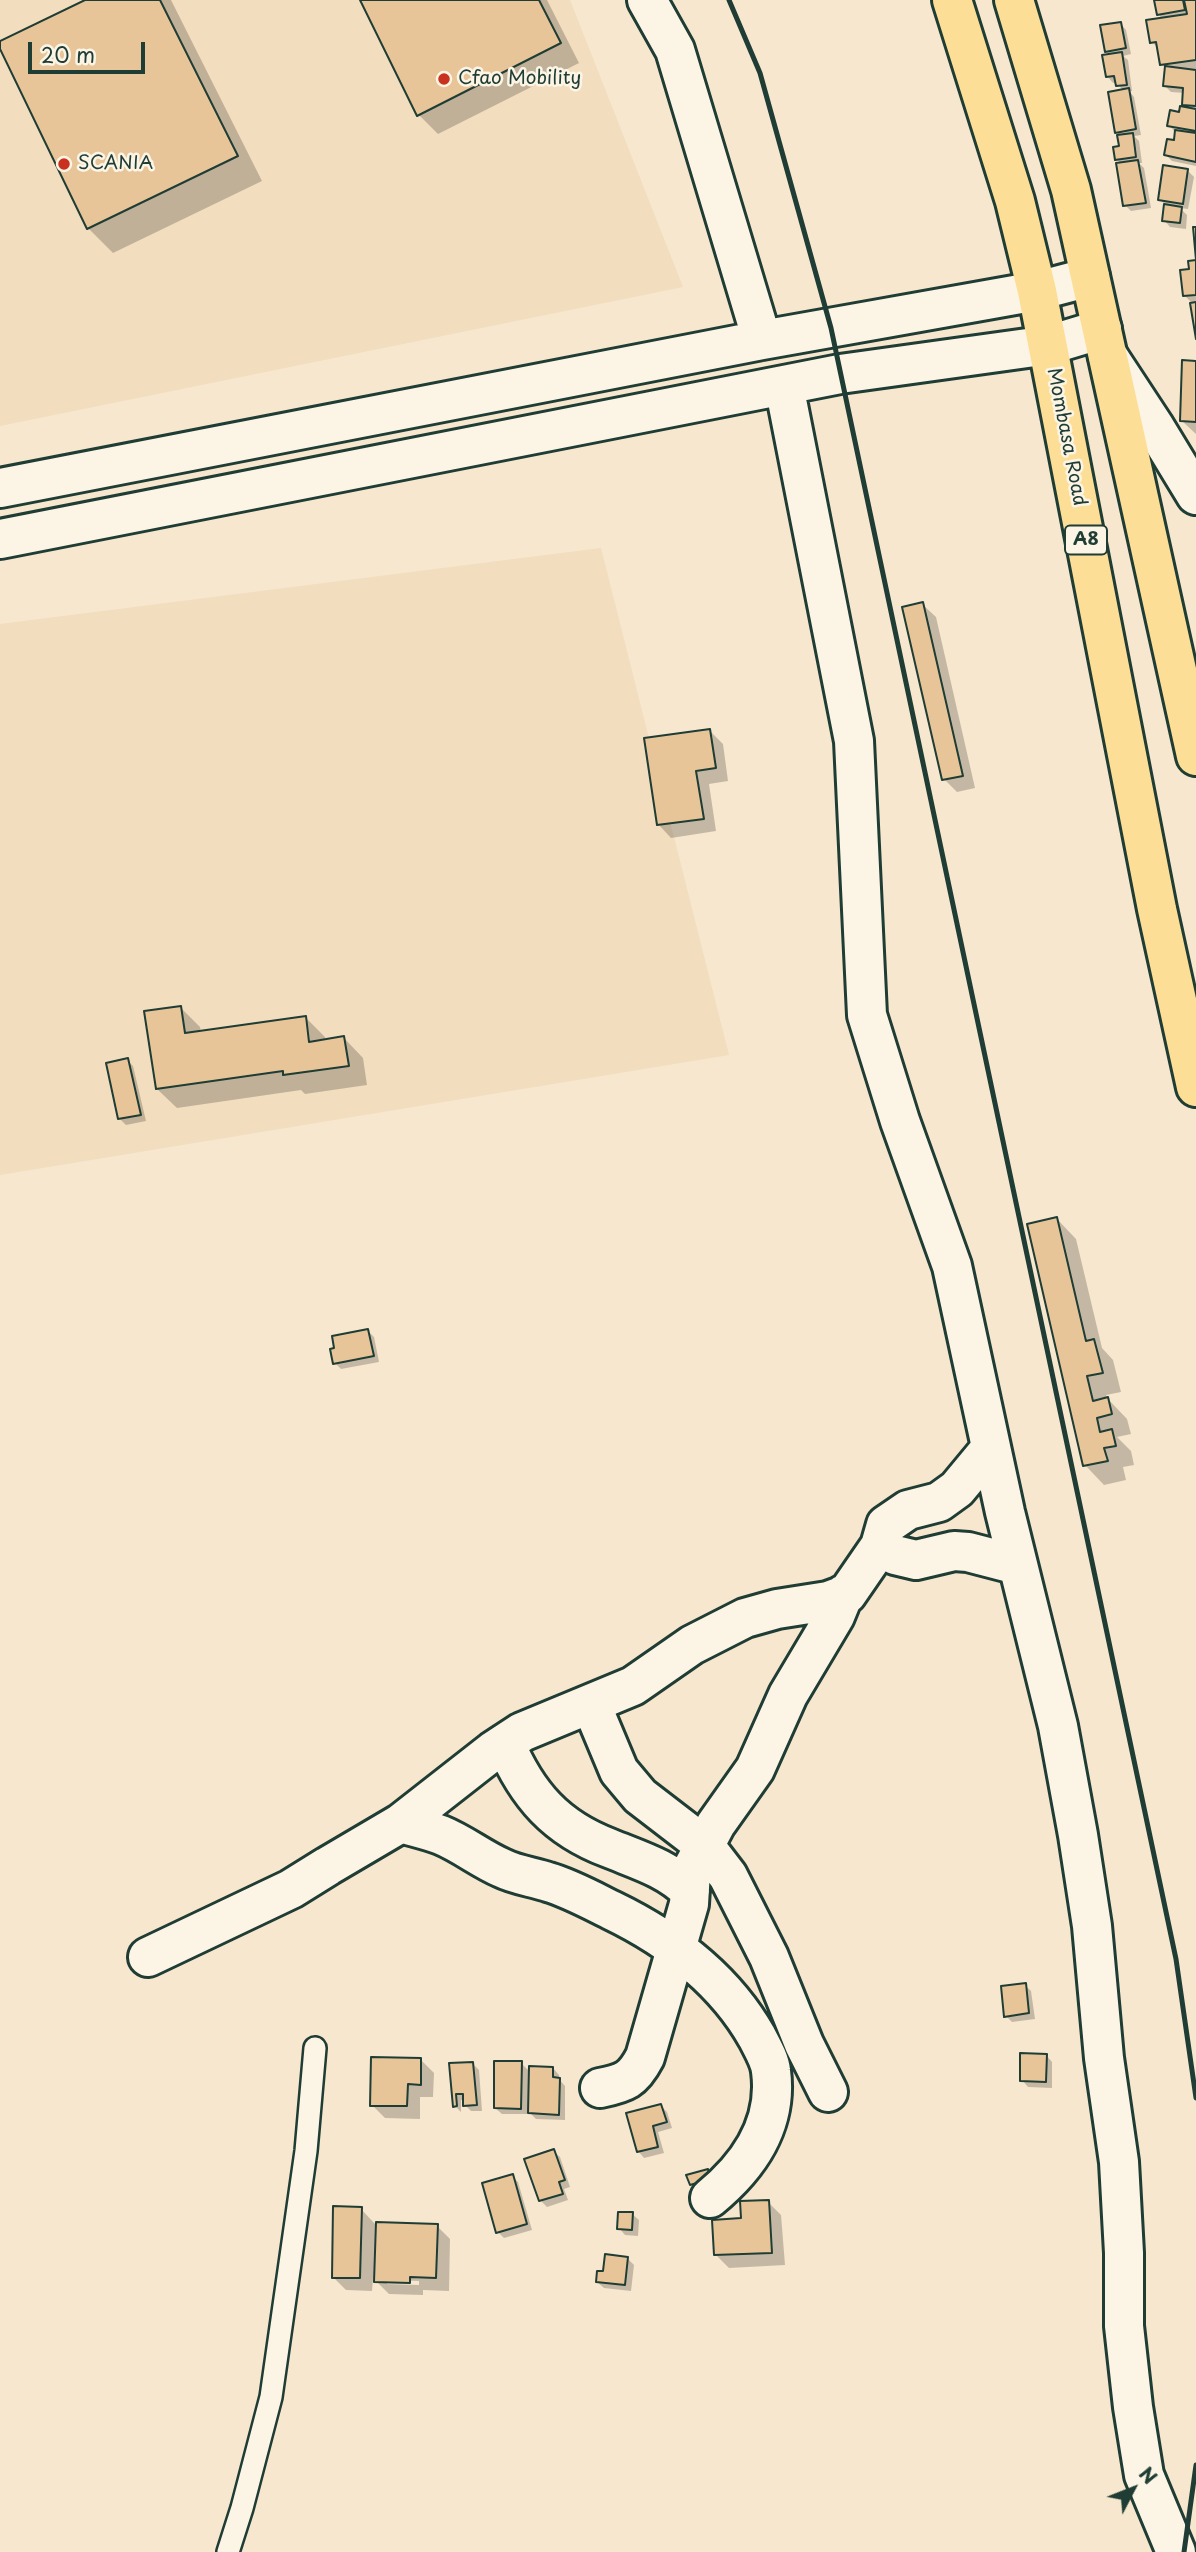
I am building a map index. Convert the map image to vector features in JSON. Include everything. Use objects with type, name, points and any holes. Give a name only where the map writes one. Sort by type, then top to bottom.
[{"type":"highway","name":"Mombasa Road","points":[[952,0],[1015,201],[1037,291],[1157,909],[1196,1087]]},
{"type":"highway","points":[[1014,0],[1071,190],[1196,756]]},
{"type":"street","points":[[647,0],[675,50],[762,340]]},
{"type":"street","points":[[0,488],[762,340],[1037,291],[1090,278]]},
{"type":"street","points":[[0,539],[841,374],[1049,345],[1105,342],[1196,495]]},
{"type":"street","points":[[783,385],[854,741],[867,1015],[900,1121],[952,1266],[991,1448],[1058,1726],[1092,1926],[1104,2058],[1119,2162],[1124,2253],[1124,2326],[1144,2475],[1176,2552]]},
{"type":"street","points":[[148,1956],[290,1889],[401,1823],[523,1732],[634,1686],[692,1645],[745,1618],[777,1609],[828,1601],[847,1594],[880,1546],[886,1525],[908,1510],[939,1502],[957,1489],[991,1448]]},
{"type":"street","points":[[880,1546],[895,1555],[916,1560],[954,1551],[1018,1565]]},
{"type":"street","points":[[600,2088],[618,2084],[636,2074],[645,2057],[689,1905],[691,1871],[716,1824],[755,1769],[788,1695],[835,1616],[844,1594]]},
{"type":"street","points":[[591,1704],[619,1771],[640,1796],[705,1846],[728,1876],[769,1957],[804,2044],[828,2092]]},
{"type":"street","points":[[505,1743],[519,1775],[542,1805],[561,1823],[580,1836],[657,1867],[678,1879],[690,1891]]},
{"type":"street","points":[[401,1823],[443,1836],[503,1869],[551,1883],[612,1910],[676,1947],[727,1994],[748,2022],[771,2068],[772,2100],[764,2133],[749,2160],[731,2182],[710,2199]]},
{"type":"lane","points":[[228,2552],[271,2397],[306,2151],[315,2048]]},
{"type":"shaded area","points":[[0,0],[570,0],[683,287],[0,426]]},
{"type":"shaded area","points":[[601,548],[729,1055],[0,1175],[0,624]]},
{"type":"building","points":[[85,0],[160,0],[238,156],[87,229],[0,49],[0,41]]},
{"type":"building","name":"Cfao Mobility","points":[[360,0],[539,0],[561,43],[417,116]]},
{"type":"building","points":[[1154,0],[1183,0],[1185,10],[1157,15]]},
{"type":"building","points":[[1184,0],[1196,0],[1196,60],[1160,65],[1156,42],[1150,43],[1146,20],[1187,14]]},
{"type":"building","points":[[1121,22],[1126,48],[1105,52],[1100,25]]},
{"type":"building","points":[[1122,52],[1127,85],[1116,86],[1114,76],[1106,77],[1102,55]]},
{"type":"building","points":[[1165,66],[1196,70],[1196,106],[1182,105],[1183,88],[1163,86]]},
{"type":"building","points":[[1129,88],[1136,129],[1115,133],[1108,92]]},
{"type":"building","points":[[1180,106],[1196,109],[1196,131],[1167,126],[1170,110],[1179,112]]},
{"type":"building","points":[[1175,130],[1196,133],[1196,162],[1164,155],[1167,139],[1174,140]]},
{"type":"building","points":[[1133,133],[1136,157],[1115,160],[1113,147],[1119,146],[1117,135]]},
{"type":"building","points":[[1138,160],[1146,203],[1123,206],[1116,163]]},
{"type":"building","points":[[1163,165],[1188,169],[1183,204],[1158,200]]},
{"type":"building","points":[[1164,204],[1182,207],[1180,223],[1162,221]]},
{"type":"building","points":[[1193,227],[1196,227],[1196,260]]},
{"type":"building","points":[[1196,260],[1196,295],[1183,296],[1180,270],[1189,269],[1188,261]]},
{"type":"building","points":[[1196,302],[1196,339],[1190,303]]},
{"type":"building","points":[[1182,360],[1196,361],[1196,422],[1180,421]]},
{"type":"building","points":[[923,602],[963,776],[942,780],[902,607]]},
{"type":"building","points":[[710,729],[716,768],[696,771],[704,819],[657,825],[644,738]]},
{"type":"building","points":[[181,1006],[185,1033],[306,1016],[309,1042],[344,1036],[349,1066],[283,1075],[283,1071],[156,1089],[144,1011]]},
{"type":"building","points":[[128,1058],[141,1115],[118,1119],[106,1063]]},
{"type":"building","points":[[1057,1217],[1086,1341],[1094,1339],[1103,1373],[1087,1376],[1093,1401],[1108,1397],[1112,1414],[1097,1418],[1100,1432],[1112,1429],[1116,1446],[1104,1448],[1108,1461],[1083,1466],[1027,1224]]},
{"type":"building","points":[[368,1329],[374,1356],[333,1364],[330,1349],[334,1348],[332,1336]]},
{"type":"building","points":[[1026,1983],[1029,2013],[1004,2017],[1001,1986]]},
{"type":"building","points":[[1020,2053],[1047,2054],[1046,2082],[1020,2081]]},
{"type":"building","points":[[371,2057],[421,2058],[421,2085],[408,2084],[407,2106],[370,2106]]},
{"type":"building","points":[[494,2061],[522,2061],[521,2109],[494,2108]]},
{"type":"building","points":[[473,2062],[477,2105],[463,2106],[463,2094],[456,2094],[457,2106],[453,2107],[449,2063]]},
{"type":"building","points":[[529,2066],[553,2067],[553,2077],[560,2078],[559,2115],[528,2113]]},
{"type":"building","points":[[661,2104],[667,2122],[653,2126],[658,2147],[637,2152],[626,2113]]},
{"type":"building","points":[[554,2149],[565,2180],[559,2182],[563,2194],[539,2201],[524,2159]]},
{"type":"building","points":[[708,2169],[711,2179],[690,2185],[686,2175]]},
{"type":"building","points":[[513,2174],[527,2224],[496,2233],[482,2183]]},
{"type":"building","points":[[769,2200],[772,2253],[714,2255],[712,2220],[741,2218],[740,2201]]},
{"type":"building","points":[[333,2206],[362,2207],[360,2278],[332,2278]]},
{"type":"building","points":[[618,2212],[633,2212],[632,2230],[617,2229]]},
{"type":"building","points":[[376,2222],[438,2224],[436,2278],[410,2277],[410,2283],[374,2282]]},
{"type":"building","points":[[605,2254],[628,2257],[625,2285],[596,2282],[597,2271],[603,2271]]},
{"type":"railway","points":[[729,0],[760,73],[831,328],[1176,1959],[1196,2098]]},
{"type":"railway","points":[[1184,2552],[1196,2465]]},
{"type":"place","name":"Cfao Mobility","points":[[444,79]]},
{"type":"place","name":"SCANIA","points":[[64,164]]}]
